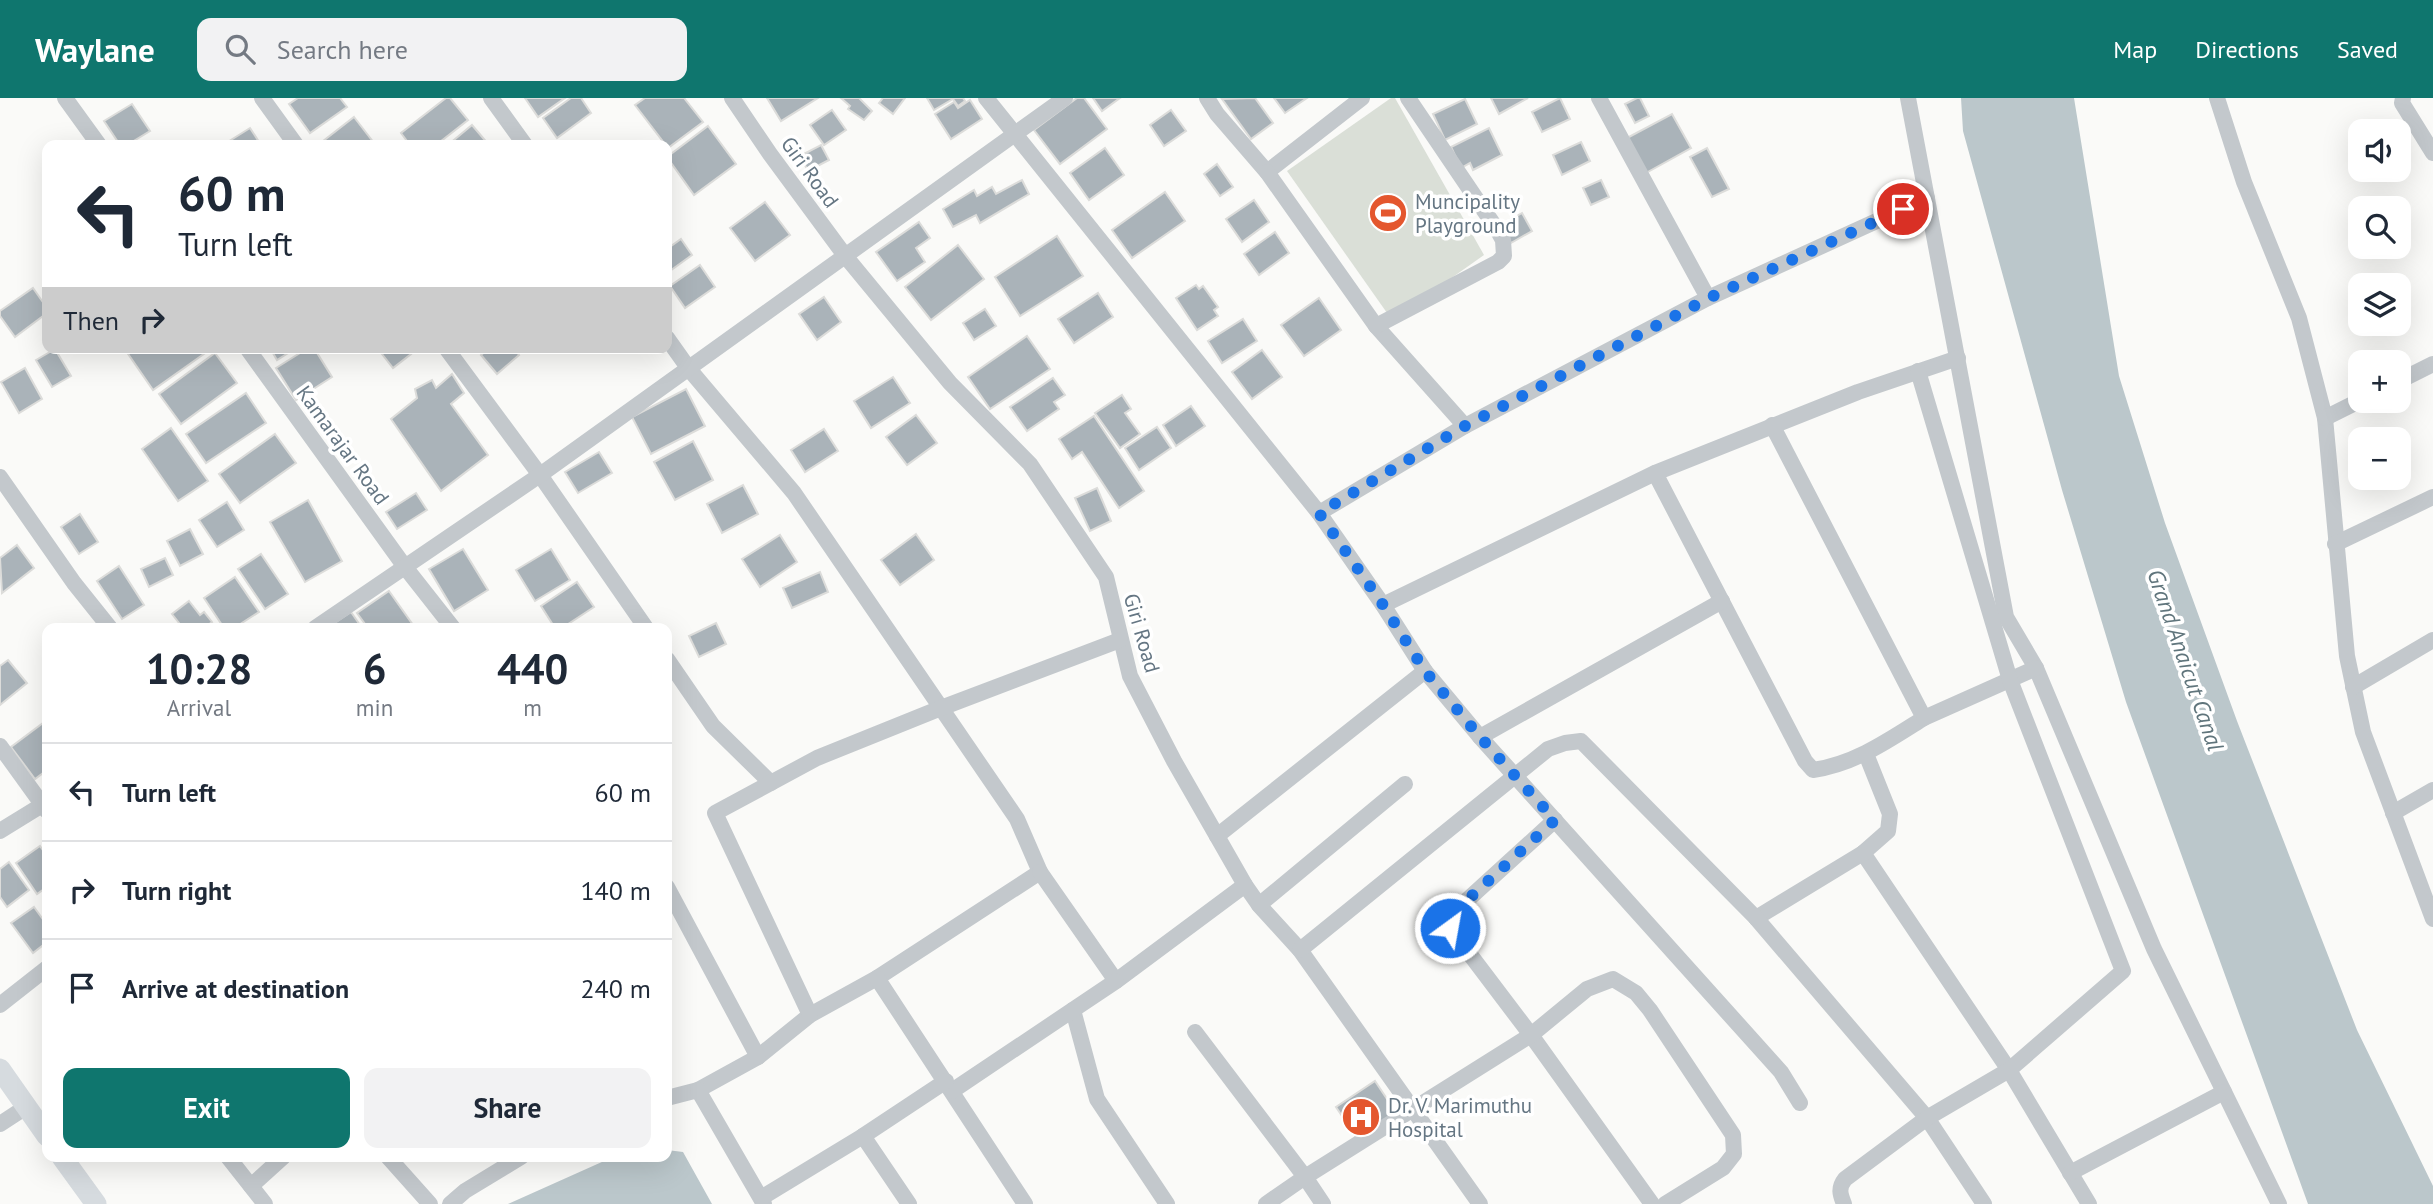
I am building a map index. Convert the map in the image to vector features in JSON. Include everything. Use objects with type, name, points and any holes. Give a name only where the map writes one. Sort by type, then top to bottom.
[{"type":"main road","points":[[0,1069],[42,1129]]},
{"type":"main road","points":[[66,1162],[96,1204]]},
{"type":"street","points":[[65,98],[95,140]]},
{"type":"street","points":[[262,98],[292,140]]},
{"type":"street","points":[[491,98],[521,140]]},
{"type":"street","name":"Giri Road","points":[[732,98],[846,257],[950,383],[1030,464],[1106,577],[1130,676],[1245,885],[1259,905],[1300,950],[1480,1204]]},
{"type":"street","points":[[986,98],[1319,513],[1425,671],[1480,737],[1781,1072],[1800,1103]]},
{"type":"street","points":[[1207,98],[1217,114],[1267,172],[1376,326],[1465,426]]},
{"type":"street","points":[[1267,172],[1362,98]]},
{"type":"street","points":[[1376,326],[1498,262],[1504,256],[1503,240],[1498,231],[1408,98]]},
{"type":"street","points":[[1599,98],[1709,298]]},
{"type":"street","points":[[1908,98],[2006,617],[2036,668],[2154,949],[2280,1204]]},
{"type":"street","points":[[2217,98],[2244,182],[2299,318],[2325,418],[2347,656],[2362,732],[2393,813],[2426,880],[2433,919]]},
{"type":"street","points":[[2403,98],[2402,103],[2433,153]]},
{"type":"street","points":[[322,623],[540,475],[846,257],[1059,100]]},
{"type":"street","points":[[1319,513],[1465,426],[1709,298],[1927,198]]},
{"type":"street","points":[[672,345],[794,494],[1017,819],[1040,872],[1116,981]]},
{"type":"street","name":"Kamarajar Road","points":[[251,354],[405,567],[449,623]]},
{"type":"street","points":[[450,354],[540,475],[643,623]]},
{"type":"street","points":[[1383,605],[1655,473],[1772,425],[1958,358]]},
{"type":"street","points":[[2411,375],[2433,364]]},
{"type":"street","points":[[1844,1204],[1840,1195],[1845,1179],[1927,1118],[2009,1070],[2123,971],[2010,680],[1918,371]]},
{"type":"street","points":[[2325,418],[2348,406]]},
{"type":"street","points":[[1772,425],[1924,719]]},
{"type":"street","points":[[1655,473],[1805,761],[1813,770],[1828,768],[1866,754],[1924,719],[2036,668]]},
{"type":"street","points":[[0,477],[74,583],[106,623]]},
{"type":"street","points":[[2335,544],[2433,497]]},
{"type":"street","points":[[1480,737],[1722,601]]},
{"type":"street","points":[[810,1015],[715,813],[817,758],[1120,640]]},
{"type":"street","points":[[2353,687],[2433,640]]},
{"type":"street","points":[[672,666],[713,726],[771,783]]},
{"type":"street","points":[[1217,836],[1425,671]]},
{"type":"street","points":[[1300,950],[1548,749],[1581,741],[1756,919],[1927,1118],[1984,1204]]},
{"type":"street","points":[[0,746],[42,801]]},
{"type":"street","points":[[1756,919],[1863,853],[1888,831],[1890,814],[1866,754]]},
{"type":"street","points":[[1259,905],[1405,785]]},
{"type":"street","points":[[2393,813],[2433,790]]},
{"type":"street","points":[[0,831],[42,808]]},
{"type":"street","points":[[1555,820],[1448,920],[1450,928],[1531,1035],[1652,1204]]},
{"type":"street","points":[[1863,853],[2009,1070],[2089,1204]]},
{"type":"street","points":[[672,1097],[698,1090],[758,1057],[810,1015],[877,978],[1040,872]]},
{"type":"street","points":[[698,1090],[763,1201],[863,1136],[1073,1010],[1245,885]]},
{"type":"street","points":[[672,896],[758,1057]]},
{"type":"street","points":[[0,1005],[42,972]]},
{"type":"street","points":[[877,978],[1025,1204]]},
{"type":"street","points":[[1266,1204],[1531,1035],[1587,989],[1613,979],[1636,993],[1650,1010],[1733,1135],[1734,1154],[1723,1168],[1665,1204]]},
{"type":"street","points":[[1073,1010],[1097,1099],[1167,1204]]},
{"type":"street","points":[[1195,1032],[1323,1204]]},
{"type":"street","points":[[2070,1173],[2224,1092]]},
{"type":"street","points":[[0,1124],[26,1107]]},
{"type":"street","points":[[863,1136],[909,1204]]},
{"type":"street","points":[[232,1162],[261,1203]]},
{"type":"street","points":[[251,1186],[277,1162]]},
{"type":"street","points":[[392,1162],[430,1204]]},
{"type":"street","points":[[450,1204],[465,1191],[513,1162]]},
{"type":"shaded area","name":"Muncipality Playground","points":[[1391,98],[1395,98],[1484,255],[1392,320],[1287,171]]},
{"type":"water","name":"Grand Anaicut Canal","points":[[1961,98],[2074,98],[2119,376],[2165,523],[2237,721],[2357,1030],[2433,1186],[2433,1204],[2308,1204],[2126,702],[2062,490],[1963,131]]},
{"type":"water","points":[[672,1151],[683,1152],[712,1204],[508,1204],[602,1162],[672,1162]]},
{"type":"building","points":[[298,98],[340,98],[347,107],[310,133],[289,104]]},
{"type":"building","points":[[446,98],[450,98],[468,120],[442,140],[406,140],[401,133]]},
{"type":"building","points":[[525,98],[565,98],[538,117]]},
{"type":"building","points":[[571,98],[581,98],[591,113],[557,138],[543,118]]},
{"type":"building","points":[[645,98],[684,98],[703,122],[672,145],[672,140],[662,140],[635,105]]},
{"type":"building","points":[[767,98],[818,98],[781,121]]},
{"type":"building","points":[[841,98],[859,98],[872,111],[864,120],[848,109],[850,106]]},
{"type":"building","points":[[883,98],[905,98],[893,114],[879,103]]},
{"type":"building","points":[[927,98],[963,98],[965,101],[958,106],[953,99],[934,110]]},
{"type":"building","points":[[1077,98],[1084,98],[1107,129],[1060,164],[1034,130]]},
{"type":"building","points":[[1093,98],[1120,98],[1102,111]]},
{"type":"building","points":[[1255,98],[1273,123],[1251,139],[1222,99]]},
{"type":"building","points":[[1274,98],[1307,98],[1285,113]]},
{"type":"building","points":[[1491,98],[1528,98],[1499,114]]},
{"type":"building","points":[[1560,98],[1570,119],[1542,132],[1532,112]]},
{"type":"building","points":[[1640,98],[1649,116],[1635,123],[1625,104]]},
{"type":"building","points":[[1465,99],[1477,124],[1445,140],[1433,114]]},
{"type":"building","points":[[970,100],[982,119],[951,139],[935,114],[954,102],[958,108]]},
{"type":"building","points":[[132,104],[150,131],[135,140],[117,140],[104,121]]},
{"type":"building","points":[[832,110],[846,130],[824,145],[810,125]]},
{"type":"building","points":[[1171,110],[1186,131],[1164,146],[1150,125]]},
{"type":"building","points":[[1672,114],[1691,148],[1646,173],[1627,138]]},
{"type":"building","points":[[354,117],[372,140],[324,140]]},
{"type":"building","points":[[472,125],[485,140],[454,140]]},
{"type":"building","points":[[708,126],[736,164],[694,195],[672,164],[672,153]]},
{"type":"building","points":[[250,128],[258,140],[231,140]]},
{"type":"building","points":[[1489,128],[1502,155],[1473,170],[1470,163],[1461,168],[1451,147]]},
{"type":"building","points":[[1581,142],[1590,161],[1562,175],[1553,155]]},
{"type":"building","points":[[821,145],[829,160],[808,171],[800,156]]},
{"type":"building","points":[[1105,148],[1124,175],[1089,200],[1070,173]]},
{"type":"building","points":[[1707,148],[1729,189],[1712,197],[1690,157]]},
{"type":"building","points":[[1217,164],[1233,187],[1220,196],[1204,174]]},
{"type":"building","points":[[1022,180],[1029,194],[980,223],[976,215],[953,227],[943,209],[974,190],[977,196],[992,187],[996,194]]},
{"type":"building","points":[[1601,180],[1609,197],[1591,205],[1583,188]]},
{"type":"building","points":[[1165,192],[1185,221],[1132,258],[1112,230]]},
{"type":"building","points":[[1254,200],[1269,222],[1242,242],[1226,219]]},
{"type":"building","points":[[765,202],[790,235],[755,261],[730,228]]},
{"type":"building","points":[[1522,213],[1532,231],[1511,243],[1501,225]]},
{"type":"building","points":[[919,222],[930,238],[916,248],[925,262],[897,281],[876,252]]},
{"type":"building","points":[[1275,232],[1289,253],[1259,275],[1244,254]]},
{"type":"building","points":[[1057,236],[1083,276],[1020,316],[995,277]]},
{"type":"building","points":[[681,239],[692,255],[672,269],[672,245]]},
{"type":"building","points":[[958,245],[984,279],[931,320],[905,287]]},
{"type":"building","points":[[700,265],[715,287],[685,308],[672,289],[672,285]]},
{"type":"building","points":[[1196,285],[1199,289],[1203,286],[1218,307],[1214,310],[1218,316],[1197,330],[1176,298]]},
{"type":"building","points":[[33,288],[42,301],[42,317],[15,337],[0,316],[0,311]]},
{"type":"building","points":[[1098,293],[1113,317],[1074,343],[1058,319]]},
{"type":"building","points":[[824,297],[841,322],[817,340],[799,314]]},
{"type":"building","points":[[1319,298],[1341,330],[1304,356],[1281,325]]},
{"type":"building","points":[[985,309],[996,326],[974,340],[963,323]]},
{"type":"building","points":[[1243,319],[1257,341],[1222,363],[1208,341]]},
{"type":"building","points":[[1027,336],[1050,369],[990,409],[968,377]]},
{"type":"building","points":[[1262,350],[1282,377],[1252,399],[1232,372]]},
{"type":"building","points":[[46,354],[58,354],[71,376],[52,387],[36,360]]},
{"type":"building","points":[[128,354],[204,354],[153,390]]},
{"type":"building","points":[[214,354],[237,383],[181,424],[159,394]]},
{"type":"building","points":[[274,354],[286,354],[277,360]]},
{"type":"building","points":[[298,354],[318,354],[332,377],[296,400],[276,368]]},
{"type":"building","points":[[382,354],[411,354],[393,368]]},
{"type":"building","points":[[518,354],[519,355],[497,374],[481,355]]},
{"type":"building","points":[[25,368],[42,399],[19,413],[1,382]]},
{"type":"building","points":[[452,374],[464,393],[451,404],[488,455],[441,491],[391,419],[417,398],[415,389],[432,380],[436,388]]},
{"type":"building","points":[[893,377],[910,403],[871,428],[854,401]]},
{"type":"building","points":[[1053,378],[1065,395],[1054,402],[1059,409],[1027,431],[1010,407]]},
{"type":"building","points":[[686,389],[705,426],[651,454],[632,417]]},
{"type":"building","points":[[246,393],[266,423],[206,463],[186,434]]},
{"type":"building","points":[[1122,395],[1131,409],[1125,413],[1140,434],[1120,448],[1095,413]]},
{"type":"building","points":[[1191,406],[1205,426],[1176,446],[1163,425]]},
{"type":"building","points":[[916,415],[937,443],[907,465],[886,437]]},
{"type":"building","points":[[1094,416],[1144,491],[1119,508],[1082,452],[1072,459],[1059,439]]},
{"type":"building","points":[[1157,427],[1171,448],[1139,470],[1125,448]]},
{"type":"building","points":[[171,428],[208,481],[178,501],[142,449]]},
{"type":"building","points":[[824,429],[838,451],[805,472],[791,450]]},
{"type":"building","points":[[275,434],[296,463],[240,503],[219,474]]},
{"type":"building","points":[[693,441],[713,480],[675,500],[654,462]]},
{"type":"building","points":[[599,452],[612,473],[578,493],[565,472]]},
{"type":"building","points":[[743,485],[758,514],[722,533],[707,504]]},
{"type":"building","points":[[1097,488],[1111,521],[1090,531],[1075,498]]},
{"type":"building","points":[[416,493],[427,510],[397,529],[386,512]]},
{"type":"building","points":[[308,500],[342,561],[305,582],[270,522]]},
{"type":"building","points":[[227,502],[244,530],[217,547],[199,520]]},
{"type":"building","points":[[80,514],[98,542],[79,554],[61,527]]},
{"type":"building","points":[[190,529],[203,554],[180,566],[167,541]]},
{"type":"building","points":[[916,534],[934,560],[900,585],[881,560]]},
{"type":"building","points":[[780,535],[797,562],[760,587],[742,559]]},
{"type":"building","points":[[17,545],[34,568],[2,593],[0,558]]},
{"type":"building","points":[[463,549],[488,590],[454,611],[429,569]]},
{"type":"building","points":[[551,549],[570,580],[535,601],[516,570]]},
{"type":"building","points":[[261,554],[288,594],[265,609],[238,569]]},
{"type":"building","points":[[165,558],[173,575],[149,587],[141,569]]},
{"type":"building","points":[[119,566],[144,605],[122,619],[97,581]]},
{"type":"building","points":[[820,572],[828,592],[792,608],[783,588]]},
{"type":"building","points":[[235,577],[259,612],[242,623],[221,623],[204,598]]},
{"type":"building","points":[[577,582],[594,607],[570,623],[552,623],[541,606]]},
{"type":"building","points":[[389,591],[412,623],[364,623],[357,613]]},
{"type":"building","points":[[189,601],[200,615],[204,612],[212,622],[179,623],[172,614]]},
{"type":"building","points":[[351,612],[359,623],[334,623]]},
{"type":"building","points":[[716,623],[726,644],[699,657],[689,636]]},
{"type":"building","points":[[8,660],[27,683],[0,705],[0,666]]},
{"type":"building","points":[[42,724],[42,774],[35,779],[11,747]]},
{"type":"building","points":[[40,846],[42,890],[37,894],[16,863]]},
{"type":"building","points":[[9,862],[29,890],[7,907],[0,897],[0,869]]},
{"type":"building","points":[[34,907],[42,918],[42,946],[33,953],[11,923]]},
{"type":"building","points":[[1375,1081],[1397,1114],[1356,1137],[1336,1107]]},
{"type":"place","name":"Muncipality Playground","points":[[1388,213]]},
{"type":"place","name":"Dr. V. Marimuthu Hospital","points":[[1361,1117]]},
{"type":"route","points":[[1450,928],[1448,920],[1453,913],[1555,820],[1425,671],[1319,513],[1465,426],[1709,298],[1903,209]]}]
